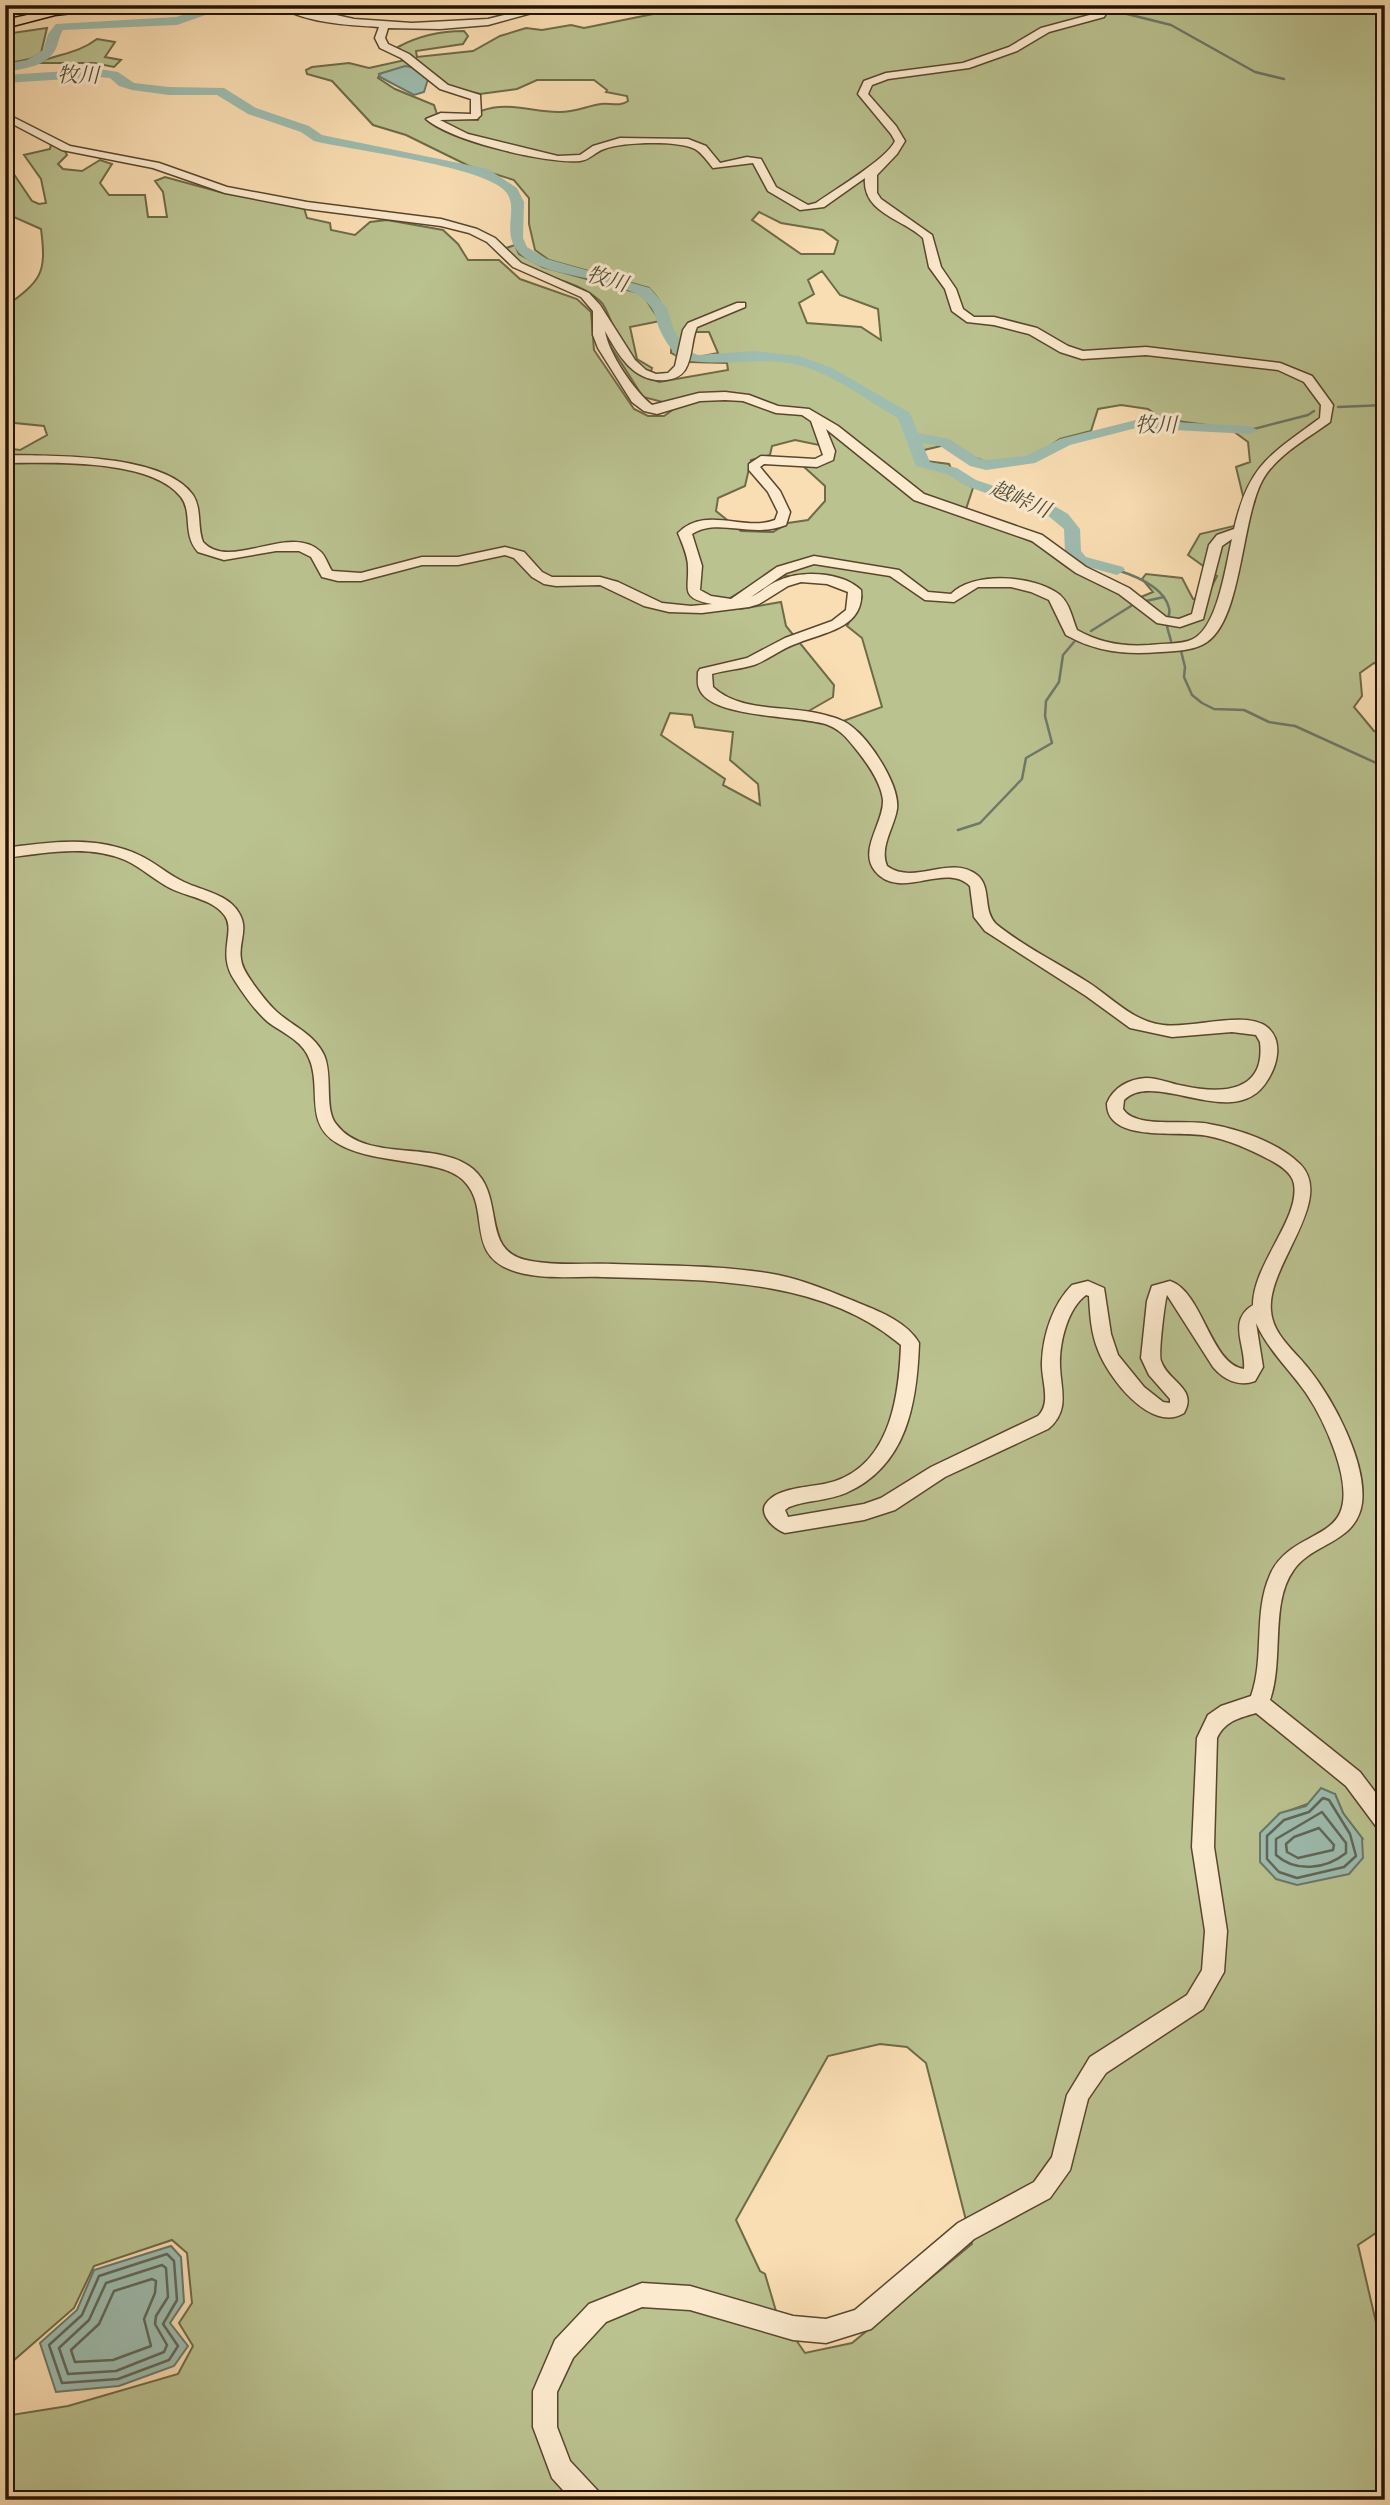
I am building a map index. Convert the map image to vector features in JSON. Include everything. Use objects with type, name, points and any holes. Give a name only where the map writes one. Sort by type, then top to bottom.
[{"type":"main road","points":[[5,24],[53,8],[107,5]]},
{"type":"street","points":[[282,5],[324,19],[430,26],[484,22],[556,5]]},
{"type":"street","points":[[385,23],[380,38],[384,46],[405,56],[444,87],[476,97],[476,115],[473,117],[440,116],[431,119],[464,136],[543,156],[577,159],[620,141],[688,142],[702,148],[717,166],[728,166],[751,159],[757,161],[772,189],[808,208],[820,205],[870,167],[894,154],[900,141],[897,131],[867,102],[863,94],[868,83],[886,76],[949,69],[977,62],[1013,49],[1045,30],[1105,9]]},
{"type":"street","points":[[5,116],[65,147],[156,166],[225,190],[330,209],[422,220],[474,231],[494,243],[513,263],[585,295],[594,304],[604,348],[636,399],[648,408],[657,410],[699,397],[724,396],[745,398],[766,407],[805,412],[817,418],[919,497],[1037,538],[1073,565],[1124,591],[1167,622],[1188,621],[1198,616],[1216,545],[1222,538],[1240,531]]},
{"type":"street","points":[[5,459],[111,465],[153,475],[184,493],[192,509],[197,545],[212,554],[235,556],[300,548],[317,555],[327,574],[347,577],[394,571],[425,560],[463,560],[476,554],[508,551],[524,557],[535,573],[554,582],[598,580],[665,607],[691,609],[734,603],[785,567],[814,560],[894,573],[925,596],[954,598],[967,586],[985,582],[1040,590],[1054,597],[1063,607],[1071,632],[1086,642],[1125,650],[1183,645],[1205,638],[1213,627],[1228,582],[1253,485],[1264,468],[1292,442],[1326,419],[1327,405],[1308,379],[1280,367],[1146,351],[1093,357],[1064,349],[1033,331],[994,321],[971,320],[958,311],[951,288],[934,267],[930,238],[924,230],[884,208],[876,199],[870,178],[880,163]]},
{"type":"street","points":[[597,312],[603,315],[632,364],[652,377],[677,373],[692,325],[741,305]]},
{"type":"street","points":[[589,2500],[561,2469],[545,2427],[544,2391],[564,2349],[598,2313],[642,2295],[690,2298],[793,2328],[826,2331],[862,2320],[966,2231],[1042,2190],[1062,2162],[1078,2095],[1098,2065],[1195,2002],[1213,1972],[1216,1931],[1203,1847],[1207,1738],[1215,1721],[1228,1712],[1259,1703],[1267,1687],[1275,1585],[1289,1560],[1337,1533],[1352,1507],[1350,1478],[1328,1409],[1304,1375],[1279,1351],[1267,1333],[1261,1309],[1260,1295],[1269,1265],[1294,1224],[1303,1197],[1303,1183],[1295,1170],[1273,1154],[1213,1130],[1188,1126],[1148,1127],[1128,1124],[1119,1116],[1115,1104],[1119,1094],[1130,1086],[1151,1083],[1205,1095],[1230,1095],[1248,1091],[1260,1082],[1269,1059],[1267,1038],[1259,1030],[1250,1027],[1231,1026],[1188,1032],[1152,1029],[1125,1019],[1094,994],[988,926],[977,907],[979,890],[975,881],[963,874],[944,872],[899,877],[884,872],[877,863],[876,850],[889,818],[887,786],[846,726],[809,715],[728,705],[713,696],[703,684],[702,677],[705,672],[752,660],[794,639],[839,623],[853,611],[857,600],[854,590],[839,582],[801,579],[785,582],[750,604],[707,599],[695,592],[692,586],[695,566],[685,533],[700,524],[763,529],[781,522],[784,512],[774,491],[753,467],[761,460],[817,463],[825,461],[829,457],[829,445],[817,424],[817,418]]},
{"type":"street","points":[[5,853],[92,847],[130,856],[177,886],[220,902],[231,912],[237,925],[230,957],[239,975],[273,1018],[307,1040],[318,1058],[323,1078],[323,1112],[327,1126],[352,1146],[445,1162],[472,1176],[482,1191],[490,1244],[508,1261],[526,1267],[761,1279],[789,1284],[881,1320],[899,1332],[910,1343],[909,1385],[895,1437],[869,1473],[837,1488],[785,1499],[775,1506],[776,1518],[785,1525],[864,1512],[888,1504],[938,1472],[1039,1426],[1050,1418],[1055,1404],[1052,1349],[1069,1297],[1076,1290],[1085,1287],[1098,1293],[1099,1320],[1111,1360],[1143,1398],[1157,1409],[1167,1412],[1176,1410],[1180,1404],[1179,1396],[1155,1370],[1151,1361],[1150,1349],[1155,1333],[1154,1305],[1158,1291],[1170,1288],[1177,1293],[1219,1363],[1225,1371],[1238,1377],[1249,1376],[1254,1367],[1246,1325],[1252,1314],[1261,1309]]},
{"type":"street","points":[[1259,1703],[1353,1779],[1385,1822]]},
{"type":"green space","points":[[665,5],[1385,5],[1385,668],[1374,663],[1360,673],[1362,696],[1354,707],[1374,731],[1385,734],[1385,2239],[1376,2233],[1358,2245],[1385,2361],[1385,2500],[5,2500],[5,2416],[68,2406],[178,2374],[193,2346],[179,2323],[192,2303],[187,2253],[172,2240],[94,2266],[74,2308],[5,2368],[5,448],[20,450],[47,435],[44,426],[5,422],[5,392],[14,382],[5,371],[5,307],[27,290],[39,275],[43,244],[41,229],[14,217],[5,218],[5,161],[32,201],[39,204],[46,203],[41,179],[24,155],[50,149],[51,144],[64,149],[67,155],[58,164],[63,169],[82,171],[100,160],[112,164],[100,183],[109,195],[145,195],[148,217],[167,217],[163,192],[155,181],[165,177],[220,192],[304,208],[307,218],[330,223],[331,230],[355,235],[370,222],[387,220],[443,230],[458,244],[468,260],[499,260],[520,279],[577,299],[591,312],[594,350],[634,409],[648,416],[664,416],[678,406],[643,397],[611,347],[605,333],[613,325],[602,303],[577,286],[526,266],[506,248],[515,245],[519,254],[543,267],[642,294],[660,321],[630,327],[637,359],[652,368],[649,378],[659,382],[728,370],[727,363],[689,362],[671,353],[668,318],[649,288],[549,260],[535,250],[529,224],[529,198],[514,180],[469,166],[406,135],[373,125],[332,81],[307,74],[306,70],[349,63],[369,68],[405,60],[413,66],[380,74],[378,78],[395,89],[434,105],[438,117],[478,120],[481,111],[491,108],[563,112],[601,104],[622,104],[628,101],[627,96],[606,92],[607,90],[594,80],[537,80],[517,89],[480,94],[451,87],[407,58],[398,47],[430,35],[464,31],[468,36],[463,44],[416,51],[417,57],[473,51],[500,36],[526,28],[542,30],[571,25],[584,28],[653,14]],"holes":[[[759,212],[781,223],[823,230],[838,241],[834,254],[801,254],[752,220]],[[822,271],[840,295],[878,309],[881,340],[861,327],[807,323],[799,303],[814,294],[808,280]],[[685,332],[709,332],[718,353],[698,357],[683,351]],[[1121,405],[1148,409],[1162,419],[1229,428],[1248,442],[1250,462],[1236,467],[1243,496],[1255,501],[1247,523],[1200,534],[1188,555],[1217,576],[1206,598],[1193,599],[1182,578],[1146,574],[1142,579],[1153,592],[1131,601],[1109,586],[1068,568],[1033,542],[964,515],[973,488],[954,475],[949,464],[926,461],[920,451],[945,445],[988,463],[1015,461],[1038,454],[1060,439],[1091,431],[1098,409]],[[795,440],[824,446],[826,455],[802,465],[825,486],[825,501],[808,520],[788,523],[773,532],[741,531],[716,511],[718,498],[745,486],[751,460],[770,455],[772,446]],[[770,574],[850,584],[862,597],[847,626],[862,638],[882,707],[835,724],[800,716],[833,697],[834,685],[786,626],[781,602],[740,609],[720,604]],[[670,713],[692,715],[695,727],[733,732],[730,760],[758,784],[760,805],[723,785],[725,779],[661,735]],[[1335,1794],[1343,1813],[1362,1838],[1280,1814]],[[880,2044],[907,2047],[926,2063],[972,2244],[852,2343],[805,2353],[776,2311],[765,2274],[760,2271],[736,2220],[828,2056]]]},
{"type":"green space","points":[[47,28],[41,53],[30,59],[5,64],[5,34]]},
{"type":"green space","points":[[97,39],[115,42],[105,57],[121,60],[114,67],[94,63],[37,63],[76,50]]},
{"type":"water","points":[[405,66],[428,79],[424,92],[414,95],[380,77],[379,74]]},
{"type":"water","points":[[1321,1788],[1335,1794],[1343,1813],[1362,1838],[1363,1858],[1349,1874],[1297,1885],[1276,1879],[1260,1862],[1260,1833],[1280,1813],[1306,1806]]},
{"type":"water","points":[[171,2246],[181,2257],[184,2302],[170,2323],[188,2346],[174,2366],[119,2386],[56,2392],[40,2343],[77,2310],[94,2270]]},
{"type":"waterway","points":[[5,68],[43,57],[51,47],[55,31],[60,27],[177,21],[228,5]]},
{"type":"waterway","points":[[924,5],[961,14],[1058,14],[1097,11],[1123,13],[1171,25],[1255,72],[1284,79]]},
{"type":"waterway","name":"牧川","points":[[5,79],[99,73],[114,75],[123,83],[132,86],[169,91],[220,91],[252,111],[305,129],[318,138],[483,172],[510,188],[517,202],[516,238],[522,249],[542,262],[645,291],[660,308],[667,330],[682,354],[697,359],[754,355],[794,359],[827,371],[905,416],[921,463],[952,471],[971,483],[1051,511],[1072,529],[1073,552],[1080,560],[1117,570]]},
{"type":"waterway","points":[[1338,407],[1385,405]]},
{"type":"waterway","points":[[1250,430],[1308,415],[1314,411]]},
{"type":"waterway","name":"牧川","points":[[914,437],[944,442],[975,463],[986,465],[1030,460],[1065,442],[1136,424],[1250,430]]},
{"type":"waterway","points":[[1117,570],[1140,579],[1155,588],[1163,597]]},
{"type":"waterway","points":[[1146,601],[1163,597]]},
{"type":"waterway","points":[[1163,597],[1170,613],[1167,625],[1171,641]]},
{"type":"waterway","points":[[1091,631],[1131,606]]},
{"type":"waterway","points":[[958,830],[980,823],[1022,779],[1026,758],[1052,743],[1045,716],[1046,701],[1059,682],[1063,655],[1074,642]]},
{"type":"waterway","points":[[1181,651],[1185,667],[1184,677],[1192,695],[1202,703],[1214,709],[1244,710],[1269,722],[1295,726],[1385,767]]},
{"type":"water label","name":"越峠川","points":[[1020,500]]}]
